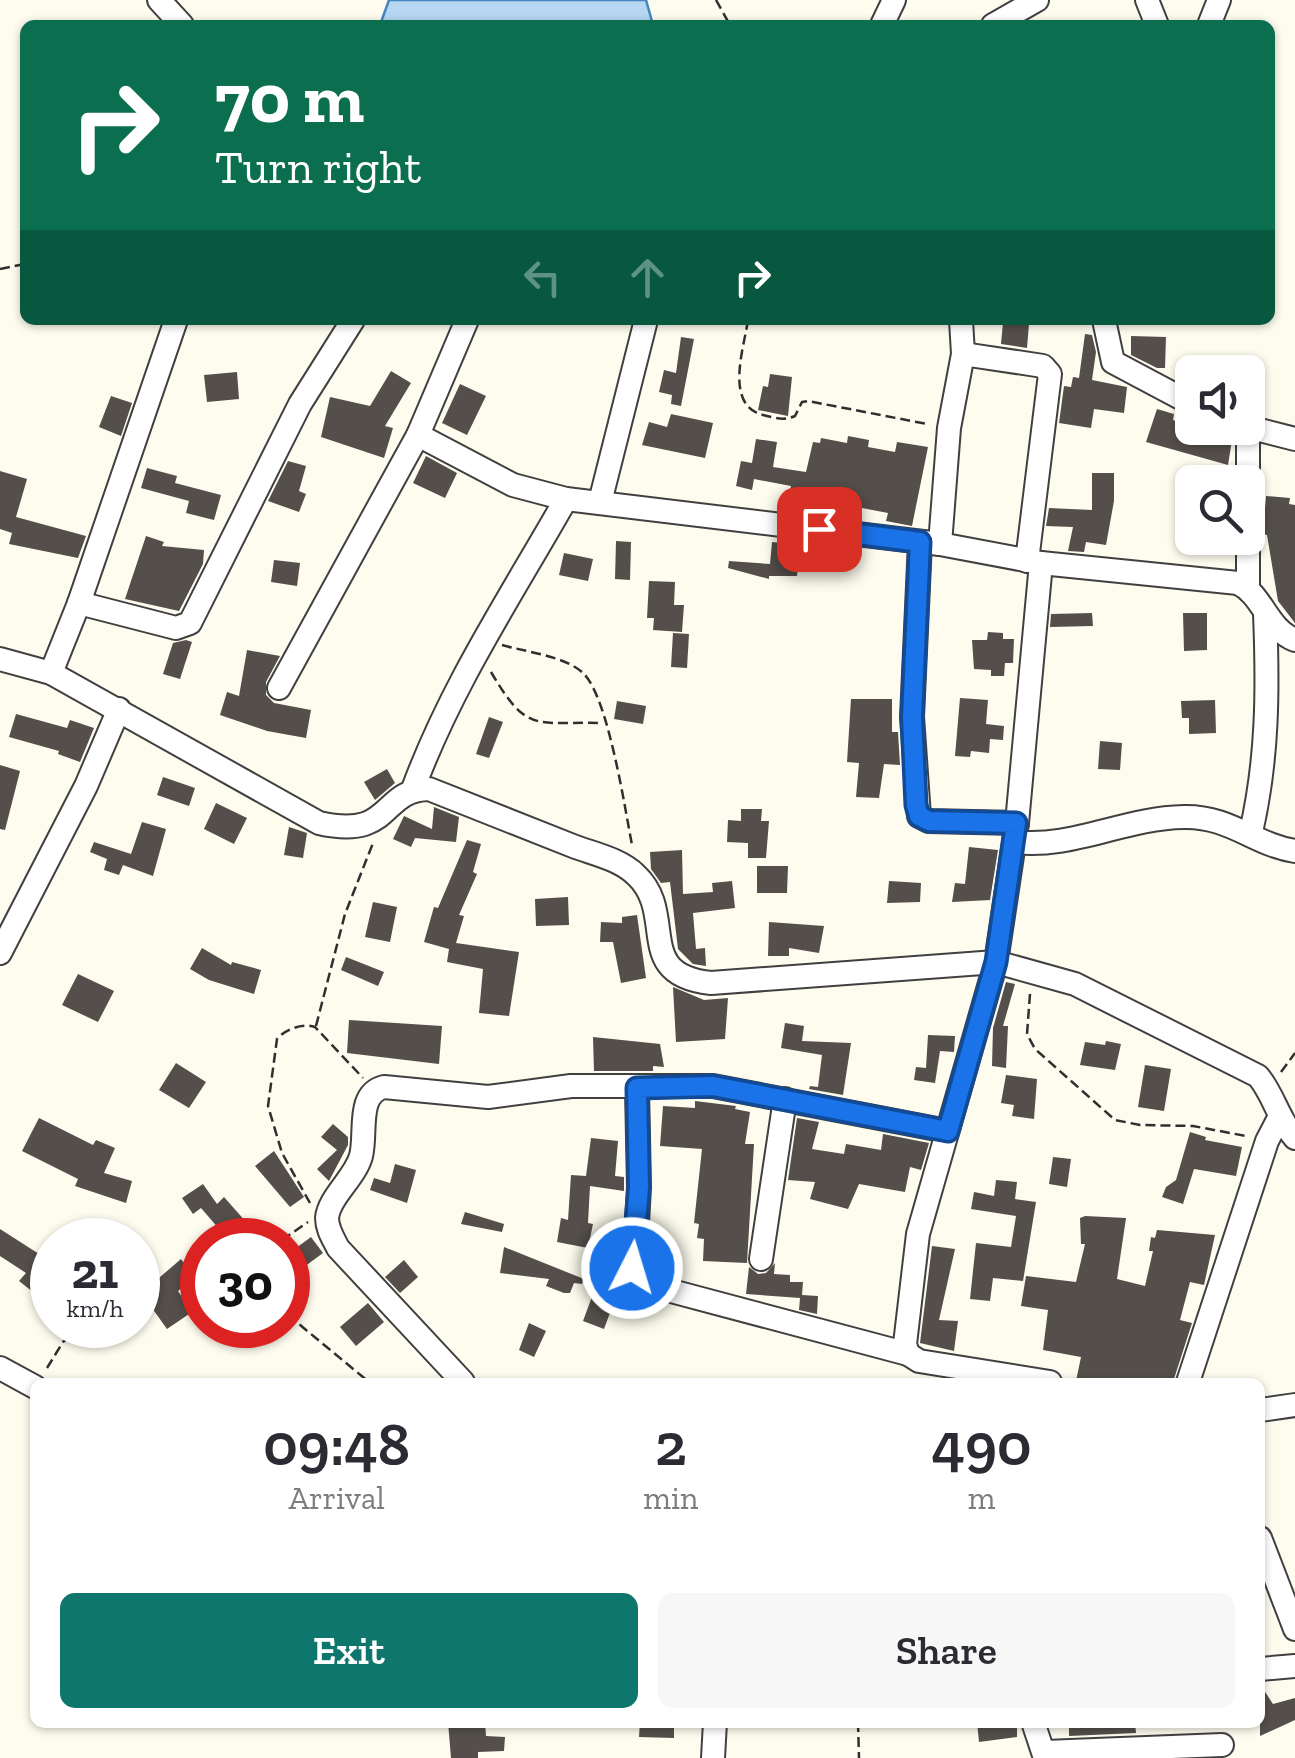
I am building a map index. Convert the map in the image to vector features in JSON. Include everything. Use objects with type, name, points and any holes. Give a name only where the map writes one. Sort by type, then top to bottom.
[{"type":"street","points":[[159,0],[177,20]]},
{"type":"street","points":[[1002,20],[1037,0]]},
{"type":"street","points":[[50,673],[174,325]]},
{"type":"street","points":[[78,603],[176,628],[190,623],[300,404],[350,325]]},
{"type":"street","points":[[280,688],[418,435],[466,325]]},
{"type":"street","points":[[600,502],[645,325]]},
{"type":"street","points":[[962,325],[963,354],[930,543],[912,717],[919,816],[929,821],[1015,832],[1042,845],[1067,842],[1122,823],[1189,816],[1217,820],[1250,832],[1277,848],[1295,850]]},
{"type":"street","points":[[1105,325],[1114,362],[1175,395]]},
{"type":"street","points":[[908,1354],[906,1333],[918,1234],[996,962],[1015,832],[1050,374],[1044,366],[963,354]]},
{"type":"street","points":[[1265,431],[1295,439]]},
{"type":"street","points":[[418,435],[513,484],[566,499],[930,543],[1034,562],[1238,583],[1248,588],[1280,632],[1295,640]]},
{"type":"street","points":[[1248,445],[1248,588]]},
{"type":"street","points":[[0,659],[50,673],[319,823],[346,829],[368,826],[412,789],[436,728],[479,644],[566,499]]},
{"type":"street","points":[[1250,832],[1262,784],[1268,707],[1265,613]]},
{"type":"street","points":[[0,953],[10,909],[86,786],[119,709]]},
{"type":"street","points":[[412,789],[429,789],[624,865],[650,893],[667,966],[677,976],[711,983],[996,962],[1075,984],[1130,1008],[1258,1076],[1269,1089],[1279,1118],[1295,1138]]},
{"type":"street","points":[[459,1378],[338,1248],[328,1230],[327,1214],[360,1159],[366,1099],[374,1090],[488,1097],[571,1086],[713,1086],[948,1131]]},
{"type":"street","points":[[637,1088],[639,1187],[634,1278],[919,1360],[1009,1378]]},
{"type":"street","points":[[761,1259],[785,1099]]},
{"type":"street","points":[[1189,1378],[1267,1141],[1279,1118]]},
{"type":"street","points":[[0,1368],[41,1378]]},
{"type":"street","points":[[1265,1409],[1295,1405]]},
{"type":"street","points":[[1265,1551],[1295,1629]]},
{"type":"street","points":[[1265,1669],[1295,1666]]},
{"type":"street","points":[[714,1728],[714,1758]]},
{"type":"street","points":[[1035,1728],[1045,1755],[1222,1742]]},
{"type":"path","points":[[747,325],[739,390],[757,414],[786,420],[795,416],[802,402],[808,401],[948,428]]},
{"type":"path","points":[[479,644],[520,716],[529,720],[604,724]]},
{"type":"path","points":[[479,644],[571,665],[586,674],[599,701],[638,876]]},
{"type":"path","points":[[316,1027],[345,914],[386,813]]},
{"type":"path","points":[[1033,972],[1027,1034],[1034,1049],[1100,1110],[1115,1120],[1140,1126],[1193,1126],[1267,1141]]},
{"type":"path","points":[[310,1221],[318,1216],[282,1152],[268,1106],[276,1039],[282,1032],[308,1024],[316,1027],[374,1090]]},
{"type":"path","points":[[1269,1089],[1295,1053]]},
{"type":"path","points":[[310,1333],[364,1378]]},
{"type":"path","points":[[41,1378],[59,1348]]},
{"type":"path","points":[[858,1728],[859,1758]]},
{"type":"water","points":[[389,0],[646,0],[652,20],[382,20]]},
{"type":"building","points":[[1003,325],[1029,325],[1027,348],[1001,344]]},
{"type":"building","points":[[1085,334],[1092,335],[1096,352],[1092,380],[1127,387],[1124,413],[1094,409],[1091,428],[1059,423],[1064,386],[1071,387],[1073,377],[1079,378]]},
{"type":"building","points":[[1131,336],[1166,337],[1165,368],[1131,355]]},
{"type":"building","points":[[681,337],[694,339],[681,406],[671,404],[672,395],[659,392],[664,370],[676,373]]},
{"type":"building","points":[[391,371],[411,383],[385,426],[393,428],[384,458],[321,437],[330,397],[370,406]]},
{"type":"building","points":[[237,372],[239,399],[207,402],[204,375]]},
{"type":"building","points":[[770,374],[792,377],[788,416],[758,410]]},
{"type":"building","points":[[460,384],[486,396],[467,435],[442,423]]},
{"type":"building","points":[[111,396],[132,403],[121,436],[99,427]]},
{"type":"building","points":[[1157,409],[1174,414],[1175,445],[1231,445],[1228,465],[1146,442]]},
{"type":"building","points":[[671,414],[713,423],[705,458],[642,445],[649,422],[667,427]]},
{"type":"building","points":[[848,436],[869,440],[868,447],[895,452],[897,442],[928,447],[912,526],[886,521],[888,513],[862,508],[861,514],[853,512],[852,518],[802,512],[803,508],[792,506],[792,500],[788,500],[791,486],[754,479],[752,490],[736,486],[741,461],[752,463],[756,439],[777,442],[773,467],[806,472],[813,442],[820,443],[821,438],[847,443]]},
{"type":"building","points":[[426,456],[457,473],[445,498],[413,483]]},
{"type":"building","points":[[288,461],[306,466],[299,491],[306,494],[299,512],[268,501]]},
{"type":"building","points":[[147,468],[177,476],[175,483],[221,495],[214,520],[186,513],[189,501],[141,488]]},
{"type":"building","points":[[0,471],[27,479],[16,517],[86,536],[78,558],[9,544],[12,533],[0,529]]},
{"type":"building","points":[[1092,473],[1114,473],[1114,501],[1106,545],[1086,542],[1084,552],[1068,551],[1073,527],[1046,526],[1049,508],[1092,510]]},
{"type":"building","points":[[1266,496],[1290,498],[1289,504],[1295,505],[1295,623],[1278,601],[1265,534]]},
{"type":"building","points":[[146,536],[164,542],[162,546],[204,550],[203,564],[179,611],[125,599]]},
{"type":"building","points":[[616,541],[631,542],[630,580],[615,579]]},
{"type":"building","points":[[772,542],[801,545],[797,576],[769,579],[728,568],[729,561],[770,564]]},
{"type":"building","points":[[564,553],[593,559],[588,581],[559,575]]},
{"type":"building","points":[[274,560],[300,563],[297,586],[271,582]]},
{"type":"building","points":[[649,581],[675,582],[674,605],[684,605],[682,632],[653,630],[654,618],[647,618]]},
{"type":"building","points":[[1092,613],[1093,626],[1050,627],[1051,614]]},
{"type":"building","points":[[1183,613],[1207,613],[1207,650],[1184,651]]},
{"type":"building","points":[[988,632],[1014,639],[1013,663],[1005,663],[1004,676],[974,669],[972,640],[987,640]]},
{"type":"building","points":[[673,633],[689,634],[687,668],[671,667]]},
{"type":"building","points":[[192,642],[180,679],[163,674],[173,643]]},
{"type":"building","points":[[247,650],[280,656],[266,682],[266,695],[274,703],[311,710],[306,738],[267,731],[220,715],[227,692],[239,696]]},
{"type":"building","points":[[960,698],[988,700],[986,724],[1004,726],[1003,740],[990,739],[989,753],[971,751],[970,757],[955,756]]},
{"type":"building","points":[[851,699],[892,699],[892,732],[898,732],[900,765],[884,764],[879,798],[856,797],[859,763],[847,762]]},
{"type":"building","points":[[1215,700],[1216,733],[1189,734],[1189,718],[1182,718],[1181,701]]},
{"type":"building","points":[[617,701],[646,706],[643,724],[614,719]]},
{"type":"building","points":[[16,714],[67,728],[70,720],[94,728],[80,762],[58,754],[59,751],[9,737]]},
{"type":"building","points":[[489,717],[503,722],[489,758],[476,754]]},
{"type":"building","points":[[1100,741],[1122,743],[1120,770],[1098,769]]},
{"type":"building","points":[[0,765],[20,771],[5,830],[0,829]]},
{"type":"building","points":[[387,769],[395,783],[375,800],[364,782]]},
{"type":"building","points":[[163,777],[195,788],[189,806],[157,795]]},
{"type":"building","points":[[216,803],[247,818],[234,844],[204,829]]},
{"type":"building","points":[[434,807],[459,817],[456,842],[415,838],[411,847],[393,839],[404,816],[432,829]]},
{"type":"building","points":[[741,809],[762,809],[761,821],[769,821],[766,858],[748,858],[748,843],[727,842],[728,820],[741,821]]},
{"type":"building","points":[[142,822],[166,829],[153,876],[123,865],[119,875],[104,870],[107,859],[90,852],[94,842],[131,854]]},
{"type":"building","points":[[289,827],[307,833],[303,858],[284,855]]},
{"type":"building","points":[[467,840],[481,844],[473,872],[477,874],[459,915],[464,916],[456,943],[519,952],[509,1016],[479,1013],[483,969],[447,962],[449,949],[424,942],[434,907],[438,908]]},
{"type":"building","points":[[969,847],[998,850],[990,900],[952,902],[955,883],[965,884]]},
{"type":"building","points":[[682,850],[683,894],[713,892],[712,883],[732,881],[735,908],[693,913],[696,949],[705,948],[706,966],[693,964],[678,949],[670,882],[661,883],[651,869],[650,852]]},
{"type":"building","points":[[757,866],[788,866],[787,893],[757,893]]},
{"type":"building","points":[[889,881],[921,883],[920,902],[887,903]]},
{"type":"building","points":[[568,897],[569,925],[536,926],[535,899]]},
{"type":"building","points":[[373,902],[397,907],[390,942],[365,937]]},
{"type":"building","points":[[637,915],[646,978],[621,983],[613,942],[600,942],[601,922],[622,923],[622,917]]},
{"type":"building","points":[[769,922],[824,926],[819,953],[789,948],[789,956],[768,956]]},
{"type":"building","points":[[202,948],[231,965],[232,962],[261,970],[254,994],[209,980],[190,969]]},
{"type":"building","points":[[346,957],[384,972],[378,986],[341,970]]},
{"type":"building","points":[[78,974],[114,991],[98,1022],[62,1005]]},
{"type":"building","points":[[1006,982],[1015,984],[1003,1026],[1008,1026],[1006,1068],[992,1066],[993,1028]]},
{"type":"building","points":[[673,987],[704,1000],[728,998],[725,1039],[676,1042]]},
{"type":"building","points":[[349,1020],[442,1026],[439,1064],[347,1053]]},
{"type":"building","points":[[785,1023],[804,1026],[802,1041],[851,1043],[843,1095],[809,1089],[818,1087],[822,1055],[781,1048]]},
{"type":"building","points":[[928,1035],[955,1036],[954,1052],[940,1051],[935,1083],[914,1080],[916,1067],[926,1068]]},
{"type":"building","points":[[593,1037],[660,1044],[664,1067],[653,1066],[653,1071],[594,1071]]},
{"type":"building","points":[[1106,1041],[1121,1044],[1115,1070],[1080,1065],[1085,1042],[1105,1045]]},
{"type":"building","points":[[176,1063],[206,1082],[189,1108],[159,1090]]},
{"type":"building","points":[[1145,1065],[1171,1069],[1164,1111],[1138,1107]]},
{"type":"building","points":[[1006,1075],[1037,1079],[1034,1119],[1012,1116],[1014,1105],[1001,1103]]},
{"type":"building","points":[[695,1101],[736,1106],[735,1109],[750,1112],[745,1144],[754,1144],[747,1263],[703,1261],[704,1239],[697,1238],[699,1224],[694,1223],[702,1149],[660,1146],[663,1106],[695,1108]]},
{"type":"building","points":[[39,1118],[93,1145],[96,1140],[115,1148],[104,1173],[132,1181],[126,1203],[75,1186],[78,1179],[22,1151]]},
{"type":"building","points":[[797,1118],[819,1122],[812,1149],[844,1154],[846,1144],[881,1150],[883,1134],[929,1143],[921,1170],[910,1167],[905,1192],[859,1184],[848,1209],[810,1199],[815,1182],[788,1180]]},
{"type":"building","points":[[333,1124],[348,1137],[348,1145],[329,1181],[317,1169],[337,1150],[321,1137]]},
{"type":"building","points":[[1190,1132],[1206,1137],[1205,1140],[1242,1147],[1236,1176],[1194,1169],[1183,1204],[1162,1197],[1166,1187],[1176,1180]]},
{"type":"building","points":[[591,1138],[618,1141],[615,1176],[624,1177],[624,1191],[590,1186],[588,1223],[593,1224],[588,1248],[557,1242],[561,1218],[568,1220],[571,1175],[586,1176]]},
{"type":"building","points":[[274,1151],[304,1197],[290,1207],[255,1166]]},
{"type":"building","points":[[1053,1157],[1071,1159],[1067,1187],[1049,1184]]},
{"type":"building","points":[[395,1164],[416,1170],[407,1203],[370,1190],[374,1178],[390,1183]]},
{"type":"building","points":[[996,1180],[1017,1182],[1015,1199],[1036,1202],[1023,1281],[993,1278],[990,1301],[970,1299],[976,1243],[1011,1247],[1016,1216],[971,1209],[974,1192],[994,1196]]},
{"type":"building","points":[[203,1184],[217,1204],[224,1197],[243,1218],[210,1218],[201,1208],[193,1214],[182,1198]]},
{"type":"building","points":[[465,1212],[504,1224],[502,1232],[461,1224]]},
{"type":"building","points":[[1080,1218],[1126,1218],[1117,1279],[1145,1286],[1153,1251],[1149,1251],[1151,1237],[1155,1238],[1157,1230],[1215,1235],[1204,1285],[1190,1282],[1180,1320],[1192,1323],[1174,1378],[1077,1378],[1081,1357],[1043,1350],[1048,1310],[1021,1306],[1026,1276],[1076,1282],[1085,1244],[1081,1244]]},
{"type":"building","points":[[0,1229],[30,1248],[30,1290],[19,1281],[26,1273],[0,1256]]},
{"type":"building","points":[[310,1238],[323,1253],[310,1263]]},
{"type":"building","points":[[932,1246],[955,1249],[939,1320],[958,1321],[954,1351],[920,1343]]},
{"type":"building","points":[[504,1247],[584,1279],[582,1284],[574,1283],[570,1293],[564,1293],[546,1286],[549,1279],[500,1273]]},
{"type":"building","points":[[180,1260],[180,1320],[167,1329],[160,1319],[160,1277]]},
{"type":"building","points":[[404,1260],[418,1277],[400,1293],[385,1277]]},
{"type":"building","points":[[775,1263],[774,1274],[790,1275],[790,1282],[803,1282],[802,1295],[818,1296],[817,1314],[799,1310],[800,1298],[746,1294],[749,1267],[758,1274],[766,1273]]},
{"type":"building","points":[[593,1294],[614,1302],[604,1329],[583,1321]]},
{"type":"building","points":[[368,1303],[384,1322],[356,1346],[340,1327]]},
{"type":"building","points":[[529,1323],[546,1331],[534,1357],[519,1350]]},
{"type":"building","points":[[1265,1692],[1273,1704],[1295,1698],[1295,1720],[1260,1736],[1260,1728],[1265,1728]]},
{"type":"building","points":[[448,1728],[485,1728],[486,1736],[505,1737],[504,1751],[478,1752],[478,1758],[451,1758]]},
{"type":"building","points":[[640,1728],[674,1728],[674,1738],[639,1737]]},
{"type":"building","points":[[978,1728],[1017,1728],[1017,1737],[979,1742]]},
{"type":"building","points":[[1069,1728],[1136,1728],[1136,1733],[1069,1736]]},
{"type":"route","points":[[632,1268],[639,1187],[637,1088],[670,1084],[713,1086],[948,1131],[996,962],[1016,823],[929,821],[919,816],[916,805],[912,717],[920,542],[819,529]]}]
